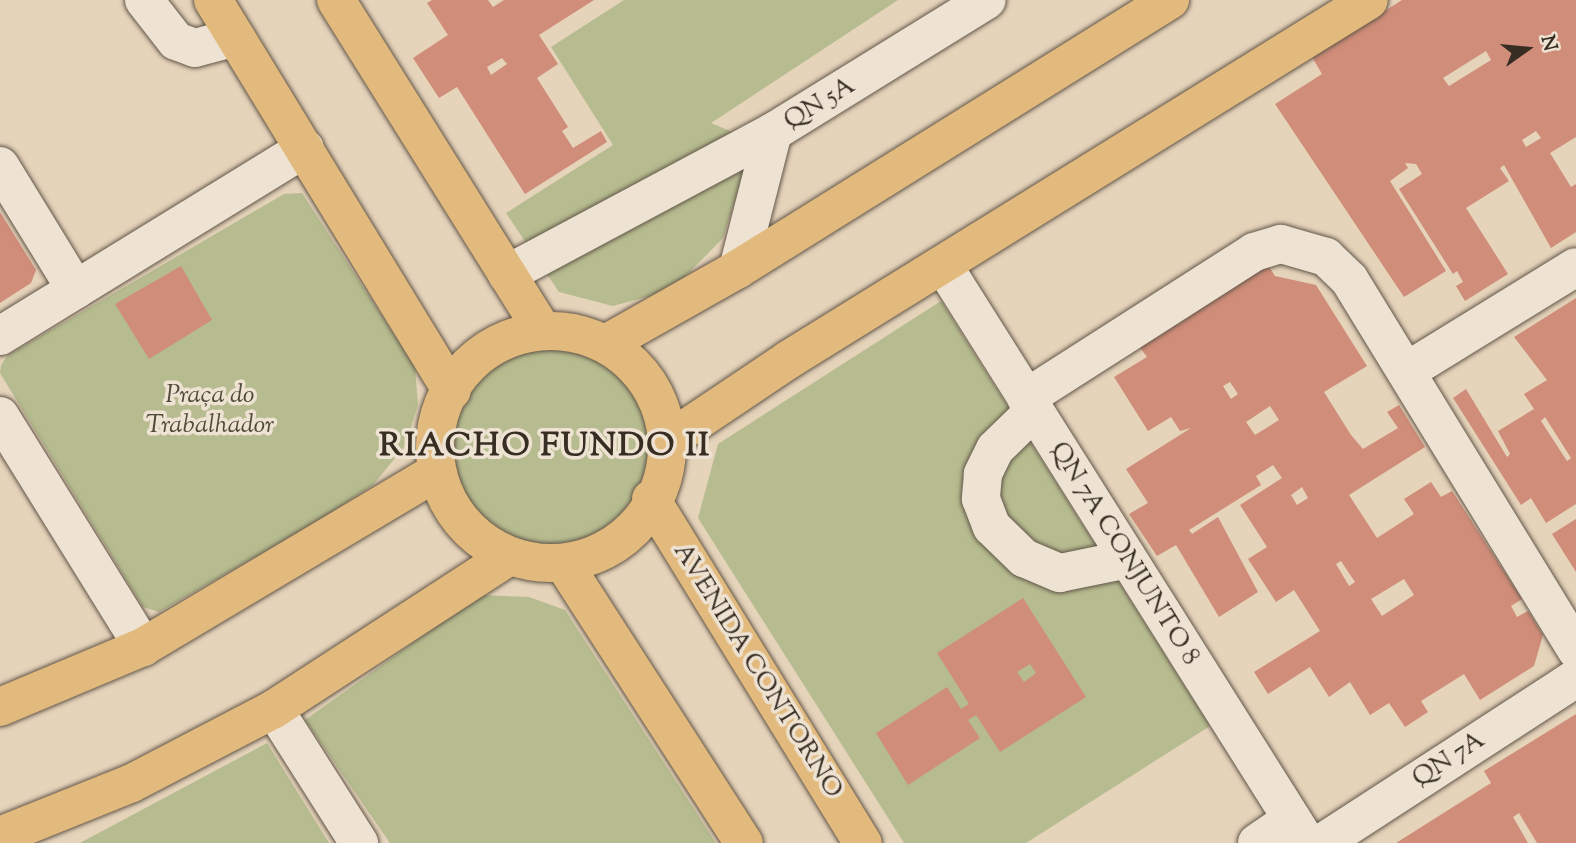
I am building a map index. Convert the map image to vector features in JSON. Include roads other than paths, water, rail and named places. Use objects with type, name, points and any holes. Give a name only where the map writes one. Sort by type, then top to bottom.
[{"type":"main road","points":[[213,0],[452,391]]},
{"type":"main road","points":[[609,342],[738,269],[1170,0]]},
{"type":"main road","points":[[672,438],[649,382],[609,342],[542,330],[498,344],[480,356],[452,391],[436,441],[437,472],[464,527],[508,557],[564,564],[619,541],[651,499],[672,438],[943,265],[1369,0]]},
{"type":"main road","points":[[339,1],[542,330]]},
{"type":"main road","points":[[0,707],[143,647],[437,472]]},
{"type":"main road","name":"AVENIDA CONTORNO","points":[[651,499],[863,843]]},
{"type":"main road","points":[[0,836],[132,783],[274,709],[508,557]]},
{"type":"main road","points":[[564,564],[744,843]]},
{"type":"street","points":[[144,0],[176,41],[195,48],[236,37]]},
{"type":"street","name":"QN 5A","points":[[738,269],[773,132],[987,0]]},
{"type":"street","points":[[507,274],[773,132]]},
{"type":"street","points":[[0,336],[305,148]]},
{"type":"street","points":[[0,166],[76,290]]},
{"type":"street","points":[[1128,559],[1060,573],[1024,558],[992,527],[981,499],[983,474],[995,449],[1030,405],[1254,252],[1281,244],[1326,257],[1349,279],[1576,650]]},
{"type":"street","name":"QN 7A CONJUNTO 8","points":[[943,265],[1299,831]]},
{"type":"street","points":[[1407,371],[1576,267]]},
{"type":"street","points":[[0,416],[143,647]]},
{"type":"street","name":"QN 7A","points":[[1322,843],[1576,678]]},
{"type":"street","points":[[274,709],[359,843]]},
{"type":"street","points":[[1257,843],[1299,831]]},
{"type":"district","name":"RIACHO FUNDO II","points":[[545,448]]},
{"type":"park label","name":"Praça do Trabalhador","points":[[210,411]]}]
